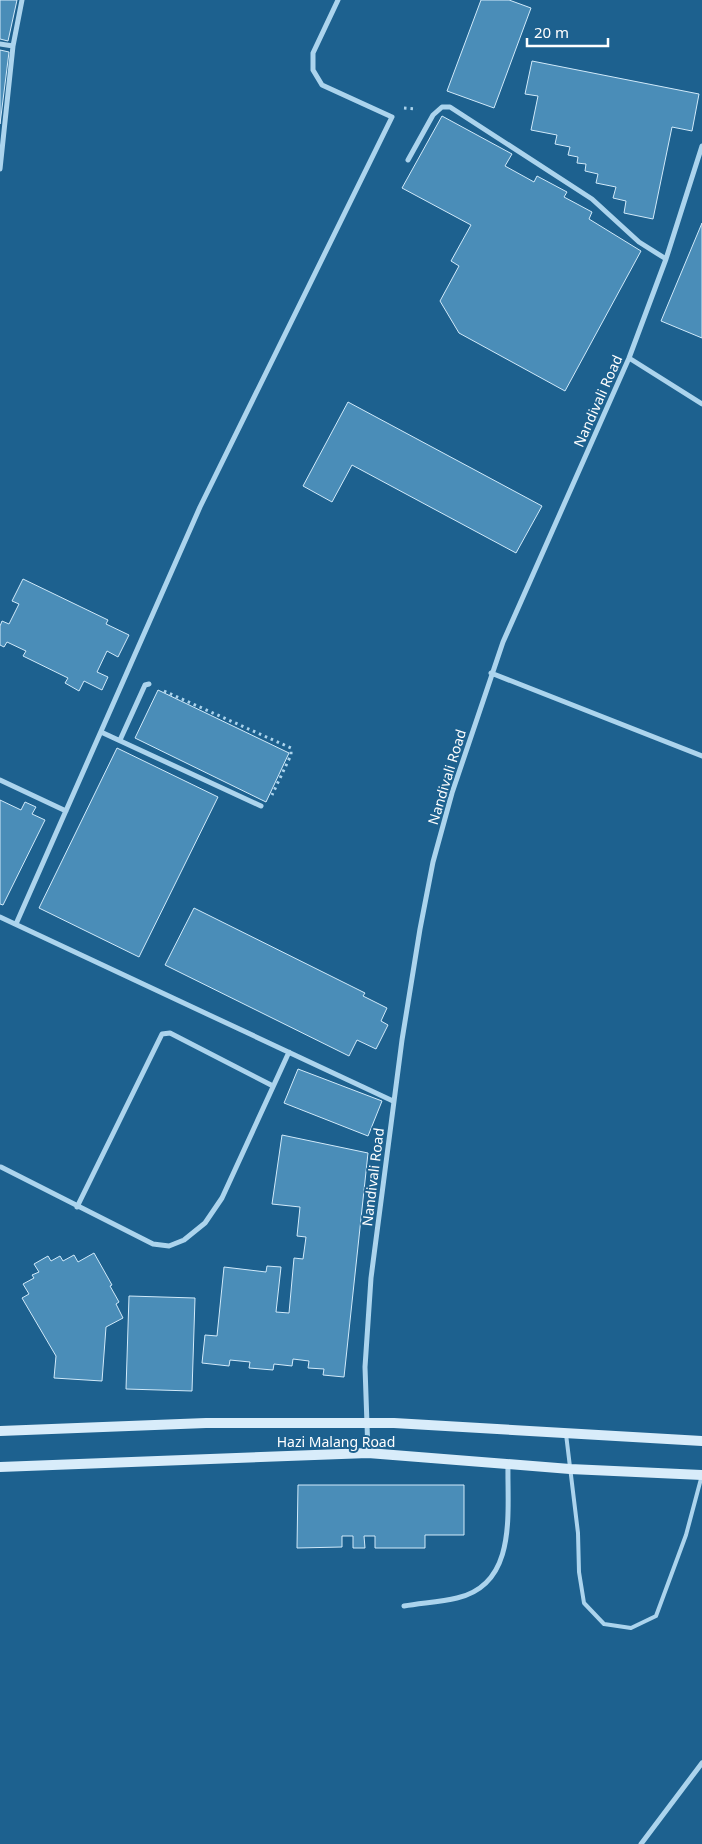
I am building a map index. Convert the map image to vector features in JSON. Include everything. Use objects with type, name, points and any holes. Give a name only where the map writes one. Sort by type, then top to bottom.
[{"type":"main road","name":"Hazi Malang Road","points":[[0,1431],[206,1423],[367,1423],[702,1441]]},
{"type":"main road","name":"Hazi Malang Road","points":[[0,1467],[368,1453],[570,1469],[702,1474]]},
{"type":"street","points":[[0,170],[12,46],[22,0]]},
{"type":"street","points":[[16,924],[200,507],[392,117],[322,85],[313,70],[314,53],[338,0]]},
{"type":"street","points":[[0,44],[12,46]]},
{"type":"street","points":[[408,160],[433,115],[442,107],[459,110],[592,199],[639,242],[666,259]]},
{"type":"street","name":"Nandivali Road","points":[[368,1453],[365,1366],[371,1278],[394,1101],[420,929],[433,862],[452,793],[503,642],[629,358],[666,259],[702,146]]},
{"type":"street","points":[[629,358],[702,404]]},
{"type":"street","points":[[492,673],[702,756]]},
{"type":"street","points":[[120,740],[145,685],[149,684]]},
{"type":"street","points":[[101,732],[261,806]]},
{"type":"street","points":[[0,780],[66,811]]},
{"type":"street","points":[[0,917],[394,1101]]},
{"type":"street","points":[[77,1207],[162,1034],[170,1033],[273,1086]]},
{"type":"street","points":[[1,1167],[153,1244],[170,1246],[184,1240],[205,1223],[222,1198],[289,1052]]},
{"type":"street","points":[[404,1606],[458,1598],[482,1588],[492,1578],[502,1560],[506,1542],[508,1464]]},
{"type":"street","points":[[640,1844],[702,1763]]},
{"type":"lane","points":[[566,1433],[578,1533],[579,1572],[584,1603],[604,1624],[631,1628],[656,1616],[686,1535],[702,1474]]},
{"type":"path","points":[[392,117],[402,108],[409,107],[433,115]]},
{"type":"path","points":[[149,684],[291,748],[291,755],[269,803],[264,807],[261,806]]},
{"type":"building","points":[[0,0],[17,0],[8,41],[0,39]]},
{"type":"building","points":[[481,0],[509,0],[531,8],[494,108],[447,91]]},
{"type":"building","points":[[0,50],[9,52],[0,124]]},
{"type":"building","points":[[532,61],[699,94],[692,131],[672,127],[653,219],[624,213],[626,201],[613,198],[616,187],[596,183],[598,174],[585,171],[586,164],[577,163],[578,157],[568,155],[570,147],[555,144],[557,135],[531,130],[538,96],[525,94]]},
{"type":"building","points":[[442,116],[512,154],[505,166],[534,182],[537,176],[567,192],[564,197],[592,212],[589,219],[641,251],[565,391],[459,333],[440,301],[459,266],[451,261],[471,225],[402,188]]},
{"type":"building","points":[[702,223],[702,338],[661,321]]},
{"type":"building","points":[[348,402],[542,506],[516,553],[352,465],[332,502],[303,486]]},
{"type":"building","points":[[23,579],[108,620],[106,624],[129,635],[118,657],[107,651],[97,672],[108,677],[102,690],[84,681],[79,691],[65,683],[68,678],[23,656],[26,651],[7,642],[4,647],[0,645],[0,626],[2,621],[9,624],[19,604],[12,601]]},
{"type":"building","points":[[158,690],[289,753],[266,802],[135,738]]},
{"type":"building","points":[[117,748],[218,797],[139,957],[39,908]]},
{"type":"building","points":[[0,800],[21,810],[25,802],[36,807],[32,814],[45,820],[3,905],[0,904]]},
{"type":"building","points":[[194,908],[365,993],[363,996],[387,1008],[381,1021],[388,1025],[376,1049],[357,1040],[349,1056],[165,965]]},
{"type":"building","points":[[298,1069],[382,1101],[368,1136],[284,1103]]},
{"type":"building","points":[[282,1135],[368,1153],[344,1377],[323,1375],[324,1369],[308,1368],[309,1361],[293,1359],[292,1366],[274,1364],[273,1370],[249,1368],[250,1362],[230,1360],[229,1366],[202,1363],[205,1335],[217,1336],[224,1267],[266,1272],[267,1266],[281,1267],[276,1312],[289,1313],[294,1258],[303,1259],[306,1237],[297,1236],[300,1207],[272,1204]]},
{"type":"building","points":[[94,1253],[112,1285],[110,1286],[119,1302],[116,1304],[123,1318],[106,1327],[102,1381],[54,1378],[56,1356],[22,1298],[29,1294],[23,1284],[34,1278],[32,1275],[39,1272],[34,1264],[48,1256],[51,1261],[60,1256],[63,1261],[74,1255],[78,1262]]},
{"type":"building","points":[[129,1296],[195,1298],[192,1391],[126,1389]]},
{"type":"building","points":[[298,1485],[464,1485],[464,1535],[425,1535],[425,1548],[375,1548],[375,1536],[364,1536],[365,1548],[353,1548],[353,1536],[342,1536],[342,1547],[297,1548]]}]
